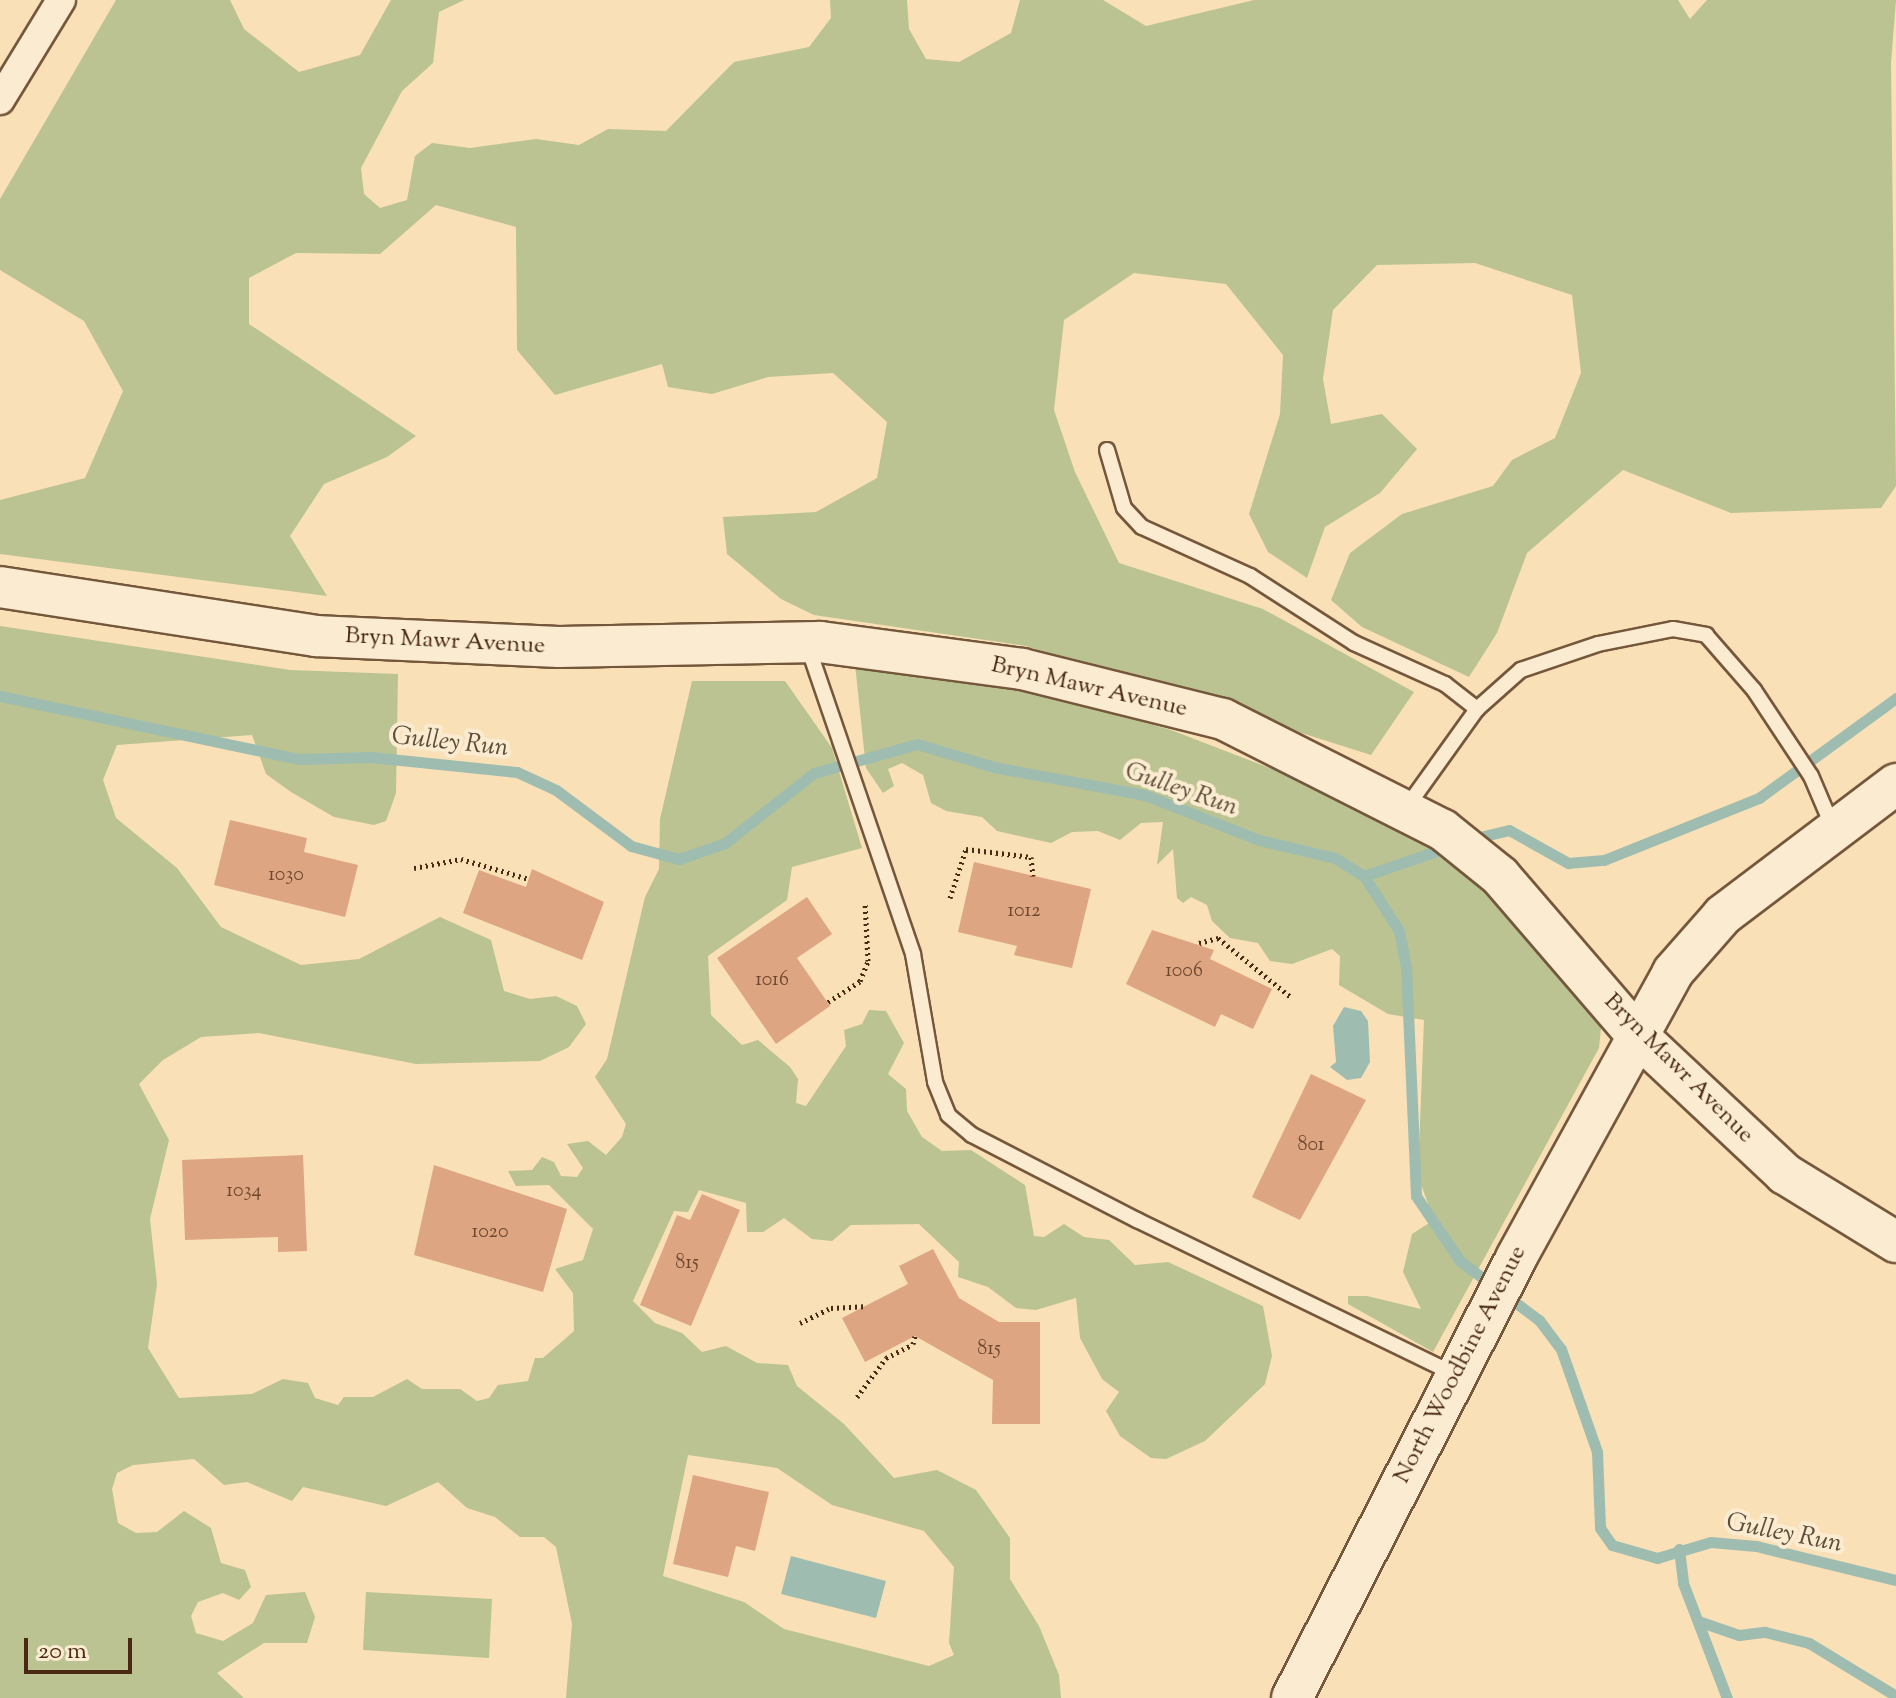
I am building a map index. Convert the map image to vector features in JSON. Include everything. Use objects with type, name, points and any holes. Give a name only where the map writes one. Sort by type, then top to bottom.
[{"type":"street","points":[[0,100],[61,0]]},
{"type":"street","name":"Bryn Mawr Avenue","points":[[0,587],[315,636],[559,647],[806,643],[1022,669],[1223,719],[1406,808],[1443,830],[1500,876],[1637,1035],[1785,1174],[1896,1242]]},
{"type":"street","name":"North Woodbine Avenue","points":[[1292,1698],[1496,1296],[1673,972],[1723,915],[1896,784]]},
{"type":"lane","points":[[1107,450],[1124,508],[1142,527],[1250,576],[1354,643],[1445,684],[1477,709]]},
{"type":"lane","points":[[1406,808],[1477,709],[1521,670],[1598,644],[1673,629],[1706,635],[1794,749],[1811,776],[1834,830]]},
{"type":"lane","points":[[806,643],[913,954],[935,1082],[948,1115],[972,1135],[1156,1230],[1456,1375]]},
{"type":"path","points":[[950,898],[966,849],[1031,857],[1033,876]]},
{"type":"path","points":[[414,868],[461,859],[529,879]]},
{"type":"path","points":[[828,1002],[860,981],[868,961],[865,902]]},
{"type":"path","points":[[1199,943],[1218,938],[1292,998]]},
{"type":"path","points":[[800,1323],[831,1308],[864,1306]]},
{"type":"path","points":[[857,1397],[886,1358],[913,1344],[915,1336]]},
{"type":"green space","points":[[116,0],[230,0],[244,29],[299,72],[360,55],[391,0],[464,0],[439,12],[433,63],[402,91],[361,168],[364,194],[380,208],[407,200],[415,156],[432,143],[470,148],[536,139],[579,145],[608,129],[666,131],[734,62],[809,47],[831,18],[830,0],[907,0],[909,29],[926,59],[959,62],[1011,33],[1020,0],[1103,0],[1146,26],[1254,0],[1678,0],[1690,19],[1707,0],[1896,0],[1891,63],[1896,486],[1881,508],[1731,513],[1623,470],[1527,553],[1497,633],[1469,677],[1362,627],[1331,600],[1350,553],[1402,514],[1493,486],[1512,460],[1555,438],[1581,373],[1572,295],[1475,263],[1377,265],[1333,310],[1323,379],[1331,424],[1382,414],[1417,449],[1380,493],[1325,527],[1307,578],[1268,552],[1249,514],[1280,414],[1283,355],[1226,284],[1134,273],[1064,320],[1054,410],[1075,472],[1119,563],[1263,609],[1414,692],[1371,755],[1026,646],[814,615],[781,599],[727,554],[723,517],[816,512],[877,478],[887,422],[833,373],[768,377],[712,394],[668,387],[662,364],[555,395],[517,350],[516,227],[436,205],[380,254],[296,253],[249,278],[249,324],[416,436],[387,457],[324,484],[290,536],[327,596],[0,554],[0,500],[85,478],[123,391],[84,321],[0,270],[0,199]]},
{"type":"green space","points":[[0,626],[290,670],[398,674],[396,793],[386,821],[374,825],[334,817],[291,792],[266,774],[252,735],[117,745],[103,780],[116,818],[177,868],[221,927],[301,965],[359,959],[440,917],[491,940],[504,991],[530,999],[556,996],[577,1006],[586,1024],[569,1047],[540,1061],[416,1064],[259,1033],[201,1037],[163,1060],[139,1084],[169,1140],[150,1219],[157,1284],[148,1348],[179,1398],[252,1394],[283,1379],[308,1383],[315,1398],[338,1405],[344,1397],[373,1397],[407,1379],[422,1389],[460,1389],[477,1401],[489,1398],[498,1385],[528,1381],[535,1358],[543,1358],[574,1331],[573,1293],[555,1269],[583,1260],[593,1229],[549,1185],[516,1186],[508,1171],[532,1170],[542,1157],[554,1162],[561,1176],[577,1177],[583,1168],[567,1144],[588,1141],[606,1155],[622,1137],[626,1124],[595,1077],[607,1059],[645,897],[659,869],[660,819],[692,681],[785,681],[832,748],[862,848],[792,867],[787,900],[708,956],[711,1015],[742,1045],[758,1040],[790,1067],[798,1079],[796,1103],[806,1106],[846,1046],[844,1030],[862,1024],[869,1010],[886,1011],[904,1043],[888,1074],[906,1089],[907,1111],[922,1137],[942,1151],[971,1150],[1025,1185],[1034,1236],[1044,1237],[1064,1224],[1084,1237],[1109,1240],[1135,1265],[1168,1262],[1263,1306],[1272,1356],[1265,1384],[1205,1441],[1166,1459],[1151,1458],[1120,1436],[1106,1411],[1119,1392],[1102,1379],[1080,1338],[1076,1298],[1036,1310],[1016,1308],[988,1287],[958,1277],[959,1262],[919,1224],[851,1225],[832,1241],[812,1239],[784,1218],[763,1232],[747,1232],[746,1203],[699,1190],[688,1212],[674,1211],[633,1301],[655,1323],[682,1333],[702,1352],[726,1346],[757,1363],[788,1365],[797,1386],[844,1424],[894,1478],[937,1470],[976,1490],[1010,1538],[1010,1579],[1039,1626],[1059,1675],[1061,1698],[566,1698],[572,1624],[556,1547],[544,1537],[520,1537],[495,1517],[467,1508],[438,1482],[386,1506],[303,1487],[292,1501],[247,1482],[224,1485],[194,1459],[133,1465],[117,1473],[112,1489],[118,1523],[136,1533],[157,1532],[184,1511],[211,1528],[221,1563],[245,1570],[251,1587],[239,1600],[223,1593],[198,1602],[191,1616],[196,1633],[223,1641],[253,1623],[266,1595],[305,1592],[315,1617],[307,1643],[264,1643],[217,1673],[244,1698],[0,1698]],"holes":[[[688,1455],[777,1468],[832,1505],[924,1531],[954,1567],[949,1643],[954,1655],[929,1666],[784,1629],[744,1602],[663,1576]]]},
{"type":"green space","points":[[854,655],[1021,688],[1171,730],[1306,782],[1421,842],[1505,907],[1602,1018],[1599,1048],[1433,1352],[1348,1304],[1348,1296],[1367,1296],[1421,1309],[1403,1272],[1412,1234],[1434,1220],[1418,1176],[1424,1020],[1388,1014],[1339,985],[1340,956],[1332,949],[1292,964],[1270,961],[1258,943],[1230,938],[1212,921],[1207,905],[1191,897],[1183,903],[1177,898],[1173,849],[1157,865],[1163,822],[1141,823],[1120,840],[1098,831],[1072,832],[1051,843],[997,831],[982,817],[946,811],[931,803],[923,775],[902,763],[888,769],[894,786],[883,793],[866,768]]},
{"type":"green space","points":[[366,1592],[492,1599],[489,1658],[363,1650]]},
{"type":"shaded area","points":[[1344,1007],[1361,1011],[1368,1021],[1370,1062],[1361,1078],[1347,1080],[1330,1067],[1336,1062],[1333,1026]]},
{"type":"shaded area","points":[[791,1556],[886,1581],[876,1618],[781,1594]]},
{"type":"building","points":[[230,820],[307,838],[304,852],[358,865],[345,917],[214,885]]},
{"type":"building","points":[[974,862],[1091,889],[1072,968],[1014,955],[1017,946],[958,932]]},
{"type":"building","points":[[532,869],[604,902],[582,960],[463,913],[479,870],[526,887]]},
{"type":"building","points":[[807,897],[832,934],[797,958],[830,1006],[776,1044],[717,958]]},
{"type":"building","points":[[1152,930],[1214,950],[1210,959],[1272,989],[1253,1029],[1221,1014],[1215,1027],[1126,984]]},
{"type":"building","points":[[1311,1074],[1366,1100],[1300,1220],[1252,1197]]},
{"type":"building","points":[[303,1155],[307,1251],[278,1252],[278,1237],[185,1240],[182,1160]]},
{"type":"building","points":[[434,1165],[567,1209],[543,1292],[414,1255]]},
{"type":"building","points":[[702,1194],[740,1210],[691,1326],[640,1305],[677,1215],[690,1220]]},
{"type":"building","points":[[933,1249],[959,1298],[999,1322],[1040,1322],[1040,1424],[992,1424],[993,1380],[915,1336],[865,1362],[842,1318],[908,1284],[899,1266]]},
{"type":"building","points":[[693,1475],[769,1492],[755,1551],[736,1546],[728,1577],[673,1564]]},
{"type":"waterway","name":"Gulley Run","points":[[0,696],[298,759],[371,757],[517,772],[556,790],[631,846],[679,859],[725,843],[814,773],[917,744],[994,767],[1145,795],[1259,840],[1335,858],[1364,876],[1399,931],[1406,966],[1416,1196],[1460,1261],[1539,1320],[1561,1349],[1597,1452],[1600,1528],[1612,1545],[1657,1558],[1711,1542],[1756,1546],[1896,1580]]},
{"type":"waterway","points":[[1467,840],[1509,830],[1568,863],[1604,860],[1759,798],[1896,698]]},
{"type":"waterway","points":[[1364,876],[1451,846]]},
{"type":"waterway","points":[[1679,1549],[1683,1583],[1727,1698]]},
{"type":"waterway","points":[[1698,1621],[1739,1635],[1765,1632],[1809,1643],[1896,1696]]}]
